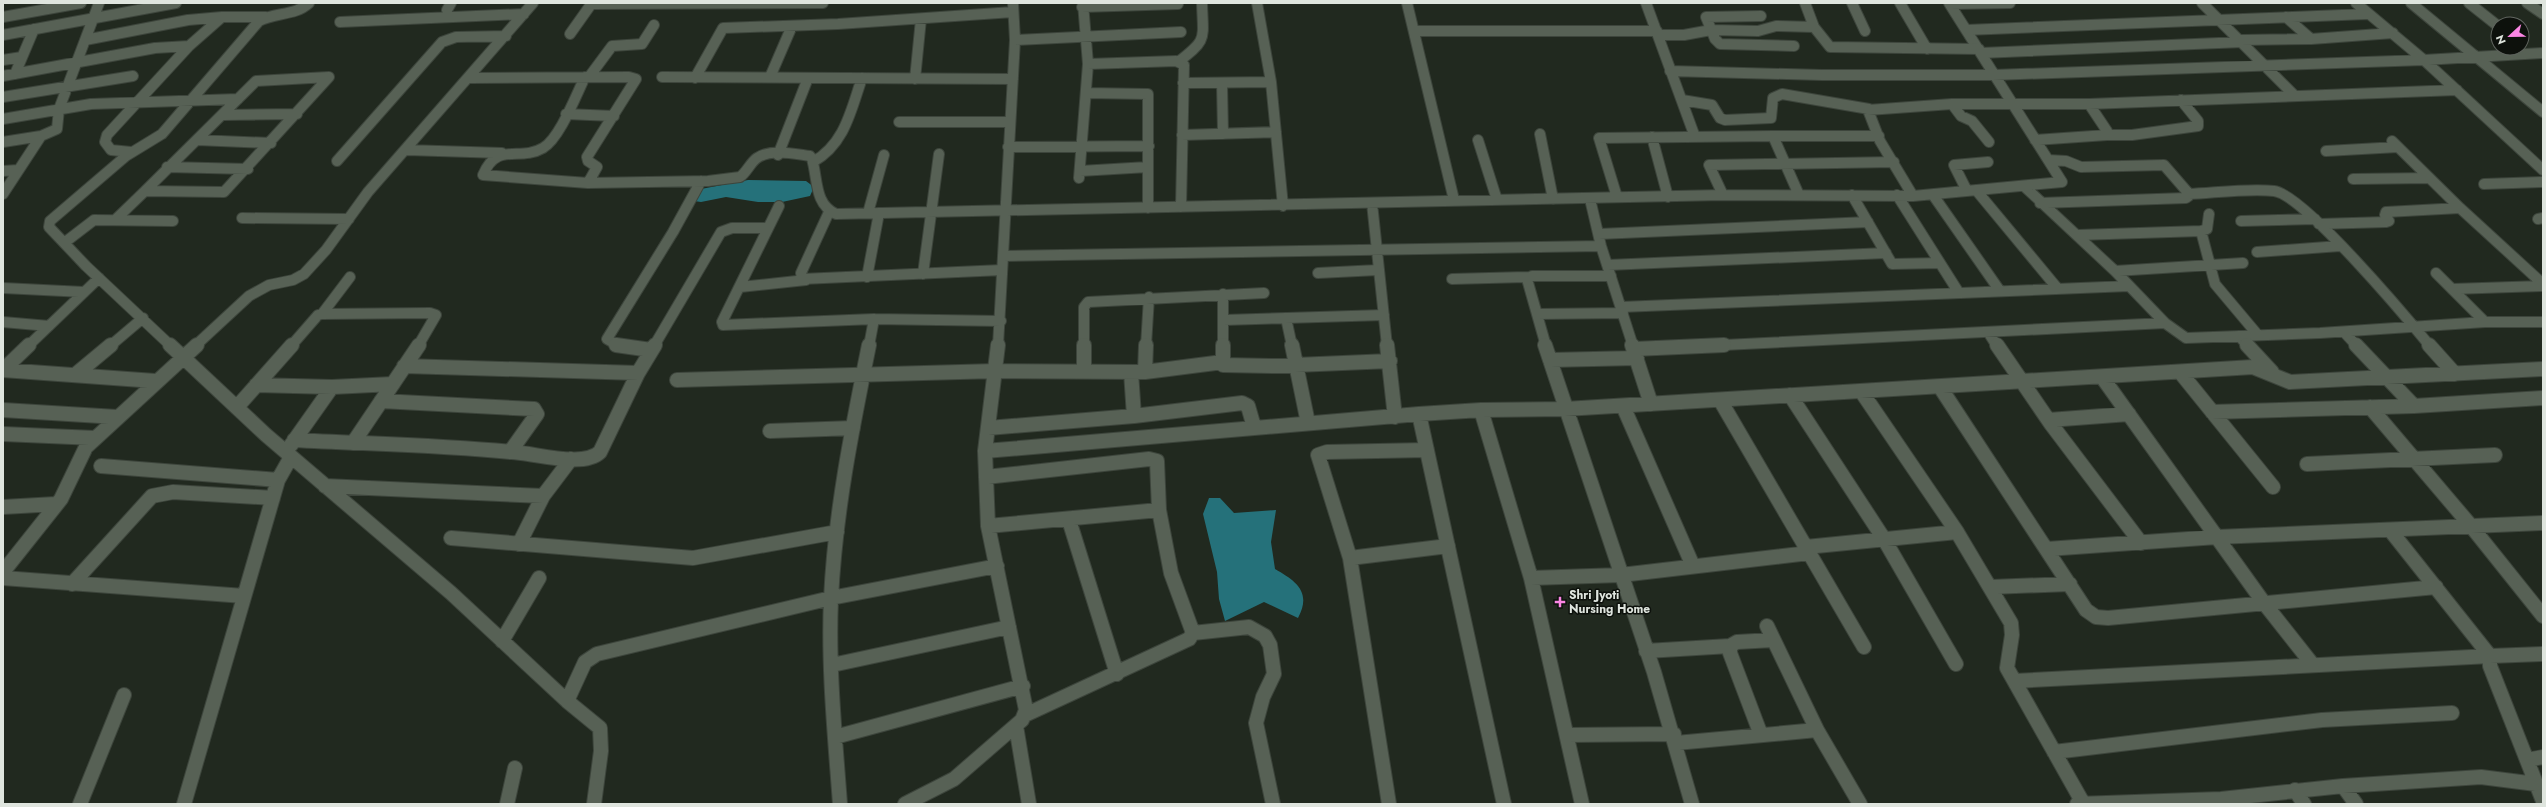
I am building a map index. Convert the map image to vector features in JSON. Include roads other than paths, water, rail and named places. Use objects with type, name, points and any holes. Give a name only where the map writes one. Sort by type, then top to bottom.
[{"type":"street","points":[[3,17],[81,3]]},
{"type":"street","points":[[3,142],[40,136],[51,133],[57,129],[59,110],[67,86],[99,3]]},
{"type":"street","points":[[3,35],[176,3]]},
{"type":"street","points":[[85,40],[188,20],[222,17],[266,17],[300,11],[309,3]]},
{"type":"street","points":[[3,572],[66,490],[81,454],[95,438],[183,355],[253,293],[269,285],[293,280],[304,274],[368,192],[407,150],[534,3]]},
{"type":"street","points":[[570,34],[591,3],[823,3]]},
{"type":"street","points":[[1178,62],[1195,50],[1199,44],[1203,28],[1202,3]]},
{"type":"street","points":[[1257,3],[1271,82],[1283,206]]},
{"type":"street","points":[[1407,3],[1454,200]]},
{"type":"street","points":[[1646,3],[1695,137]]},
{"type":"street","points":[[1805,3],[1814,27],[1826,45],[1832,47],[1980,51],[2311,39],[2393,34]]},
{"type":"street","points":[[1852,3],[1865,31]]},
{"type":"street","points":[[1900,3],[1927,49]]},
{"type":"street","points":[[1950,4],[2010,3]]},
{"type":"street","points":[[2202,3],[2222,21],[2294,95]]},
{"type":"street","points":[[2356,3],[2424,60],[2543,170]]},
{"type":"street","points":[[2411,3],[2543,112]]},
{"type":"street","points":[[2470,3],[2490,19]]},
{"type":"street","points":[[2527,3],[2543,14]]},
{"type":"street","points":[[1148,167],[1080,175],[1088,64],[1083,5],[1178,4]]},
{"type":"street","points":[[829,212],[933,213],[1723,195],[1913,196],[1972,190],[2025,187],[2062,182],[2010,103],[1980,51],[1950,4]]},
{"type":"street","points":[[695,78],[721,29],[921,19],[1013,8],[1015,40],[1004,211],[1001,321],[985,451],[988,526],[1022,686],[1021,720],[1029,804]]},
{"type":"street","points":[[340,22],[524,14]]},
{"type":"street","points":[[1966,30],[2368,14]]},
{"type":"street","points":[[1761,16],[1707,15],[1706,17],[1711,30],[1720,44],[1794,46]]},
{"type":"street","points":[[131,152],[111,150],[104,142],[107,134],[189,46],[222,17]]},
{"type":"street","points":[[266,17],[190,100],[162,134],[131,152],[50,221],[49,226],[99,278],[288,454],[451,593],[567,701],[596,725],[601,733],[594,804]]},
{"type":"street","points":[[2286,18],[2311,39]]},
{"type":"street","points":[[915,79],[921,19]]},
{"type":"street","points":[[407,150],[502,153],[543,148],[566,114],[587,77],[609,48],[617,45],[642,44],[654,26]]},
{"type":"street","points":[[770,78],[792,26]]},
{"type":"street","points":[[1414,31],[1684,34],[1711,30],[1758,31],[1776,26],[1814,27]]},
{"type":"street","points":[[15,74],[34,29]]},
{"type":"street","points":[[1015,40],[1086,35],[1181,32]]},
{"type":"street","points":[[337,161],[442,42],[456,37],[506,36]]},
{"type":"street","points":[[3,76],[75,64],[155,48],[189,46]]},
{"type":"street","points":[[1670,71],[1822,75],[1993,75],[2265,64],[2424,60],[2476,56],[2538,54]]},
{"type":"street","points":[[3,60],[22,57]]},
{"type":"street","points":[[1088,64],[1178,62],[1184,65],[1180,207]]},
{"type":"street","points":[[3,96],[132,76]]},
{"type":"street","points":[[116,219],[144,191],[224,115],[258,80],[329,77],[248,168],[221,193],[144,191]]},
{"type":"street","points":[[470,78],[587,77],[636,79],[587,157],[588,161],[597,167],[588,183]]},
{"type":"street","points":[[662,77],[1013,79]]},
{"type":"street","points":[[778,155],[808,78]]},
{"type":"street","points":[[813,162],[825,157],[839,139],[862,78]]},
{"type":"street","points":[[1183,83],[1271,82]]},
{"type":"street","points":[[1222,83],[1223,134]]},
{"type":"street","points":[[1682,100],[1709,103],[1716,108],[1720,118],[1726,120],[1771,118],[1773,98],[1782,94],[1869,110],[1952,104],[2089,104],[2294,95],[2457,90]]},
{"type":"street","points":[[1086,93],[1148,94],[1148,208]]},
{"type":"street","points":[[3,119],[90,104],[238,99]]},
{"type":"street","points":[[2035,140],[2107,135],[2132,135],[2198,126],[2198,121],[2181,100]]},
{"type":"street","points":[[1952,104],[1961,116],[1972,121],[1989,142]]},
{"type":"street","points":[[2089,104],[2107,131],[2107,135]]},
{"type":"street","points":[[1869,110],[1868,115],[1878,136],[1913,196]]},
{"type":"street","points":[[224,115],[297,114]]},
{"type":"street","points":[[566,114],[614,116]]},
{"type":"street","points":[[899,122],[1010,122]]},
{"type":"street","points":[[1182,135],[1276,132]]},
{"type":"street","points":[[1540,134],[1553,198]]},
{"type":"street","points":[[3,194],[40,136]]},
{"type":"street","points":[[1774,136],[1799,195]]},
{"type":"street","points":[[1617,197],[1599,138],[1878,136]]},
{"type":"street","points":[[1652,138],[1668,197]]},
{"type":"street","points":[[198,140],[271,143]]},
{"type":"street","points":[[1478,140],[1497,200]]},
{"type":"street","points":[[2326,151],[2395,144],[2460,208],[2543,285]]},
{"type":"street","points":[[1008,147],[1149,146]]},
{"type":"street","points":[[502,153],[493,160],[484,175],[487,177],[588,183],[701,181],[740,177],[758,158],[778,155],[810,156],[813,162],[820,198],[829,212]]},
{"type":"street","points":[[923,274],[933,213],[939,154]]},
{"type":"street","points":[[867,277],[873,213],[884,155]]},
{"type":"street","points":[[2048,160],[2066,161],[2081,167],[2164,165],[2190,194]]},
{"type":"street","points":[[1723,195],[1708,167],[1709,165],[1894,162]]},
{"type":"street","points":[[1988,162],[1954,165],[1972,190],[2058,289]]},
{"type":"street","points":[[168,168],[248,168]]},
{"type":"street","points":[[3,171],[18,170]]},
{"type":"street","points":[[2353,179],[2429,178]]},
{"type":"street","points":[[651,350],[622,346],[610,342],[607,339],[669,238],[701,181]]},
{"type":"street","points":[[2484,184],[2543,182]]},
{"type":"street","points":[[2025,187],[2040,203],[2078,235],[2165,323],[2181,336],[2190,339],[2256,334],[2344,332],[2411,326],[2484,322],[2543,322]]},
{"type":"street","points":[[2040,203],[2186,198],[2190,194],[2281,191],[2292,198],[2317,221],[2455,374]]},
{"type":"street","points":[[1852,195],[1893,264],[1940,263]]},
{"type":"street","points":[[1933,195],[2000,291]]},
{"type":"street","points":[[1897,196],[1959,293]]},
{"type":"street","points":[[1590,199],[1601,246],[1651,404]]},
{"type":"street","points":[[1372,203],[1395,417]]},
{"type":"street","points":[[779,206],[722,322],[723,325],[874,319],[1001,321]]},
{"type":"street","points":[[2241,221],[2386,222],[2389,221],[2385,215],[2386,212],[2460,208]]},
{"type":"street","points":[[806,280],[800,277],[801,273],[829,212]]},
{"type":"street","points":[[2078,235],[2201,231],[2206,229],[2209,214]]},
{"type":"street","points":[[242,218],[348,219]]},
{"type":"street","points":[[64,243],[92,220],[173,220]]},
{"type":"street","points":[[1599,234],[1868,222]]},
{"type":"street","points":[[294,440],[510,452],[571,459],[588,459],[600,452],[638,373],[721,232],[732,228],[768,228]]},
{"type":"street","points":[[2201,231],[2215,284],[2256,334]]},
{"type":"street","points":[[1003,256],[1601,246]]},
{"type":"street","points":[[2257,252],[2340,246]]},
{"type":"street","points":[[1452,279],[1530,277],[1886,253]]},
{"type":"street","points":[[2116,272],[2243,263]]},
{"type":"street","points":[[740,287],[806,280],[1002,270]]},
{"type":"street","points":[[1318,272],[1378,270]]},
{"type":"street","points":[[2436,273],[2484,322]]},
{"type":"street","points":[[322,314],[350,277]]},
{"type":"street","points":[[1530,277],[1527,279],[1565,409],[1675,738],[1692,804]]},
{"type":"street","points":[[3,370],[99,278]]},
{"type":"street","points":[[2452,289],[2543,285]]},
{"type":"street","points":[[1537,314],[2129,286]]},
{"type":"street","points":[[3,288],[84,292]]},
{"type":"street","points":[[1084,371],[1085,304],[1097,300],[1264,292]]},
{"type":"street","points":[[1223,294],[1223,365],[1390,361]]},
{"type":"street","points":[[1145,372],[1149,297]]},
{"type":"street","points":[[237,407],[318,315],[435,313],[436,318],[353,443]]},
{"type":"street","points":[[1224,320],[1384,315]]},
{"type":"street","points":[[75,375],[142,318]]},
{"type":"street","points":[[1286,318],[1297,364],[1308,423]]},
{"type":"street","points":[[840,804],[835,737],[831,598],[837,532],[853,428],[874,319]]},
{"type":"street","points":[[3,322],[49,326]]},
{"type":"street","points":[[1550,360],[1635,353],[2165,323]]},
{"type":"street","points":[[1988,332],[2049,420],[2141,543]]},
{"type":"street","points":[[2344,332],[2390,378],[2414,406]]},
{"type":"street","points":[[2239,336],[2276,377]]},
{"type":"street","points":[[677,380],[996,371],[1145,372],[1223,362]]},
{"type":"street","points":[[404,366],[638,373]]},
{"type":"street","points":[[985,451],[1419,414],[1481,410],[1565,409],[1623,406],[2253,367],[2290,382],[2543,369]]},
{"type":"street","points":[[3,370],[155,381]]},
{"type":"street","points":[[1131,372],[1134,416]]},
{"type":"street","points":[[2180,372],[2273,487]]},
{"type":"street","points":[[2102,376],[2264,603],[2313,666]]},
{"type":"street","points":[[256,385],[332,386],[393,384]]},
{"type":"street","points":[[184,804],[278,480],[294,440],[332,386]]},
{"type":"street","points":[[1940,387],[2086,610],[2100,619],[2436,587]]},
{"type":"street","points":[[1861,391],[1958,532],[1991,587],[2013,630],[2006,662],[2080,804],[2221,799],[2295,790],[2481,777],[2536,784]]},
{"type":"street","points":[[1790,395],[1884,539],[1956,664]]},
{"type":"street","points":[[2212,412],[2414,406],[2543,398]]},
{"type":"street","points":[[1720,400],[1864,647]]},
{"type":"street","points":[[382,401],[534,409],[536,414],[510,452]]},
{"type":"street","points":[[988,428],[1134,416],[1245,403],[1248,406],[1254,427]]},
{"type":"street","points":[[1623,406],[1693,566]]},
{"type":"street","points":[[2370,407],[2412,459],[2471,526],[2543,616]]},
{"type":"street","points":[[3,410],[117,417]]},
{"type":"street","points":[[1481,410],[1531,578],[1582,804]]},
{"type":"street","points":[[1419,414],[1504,804]]},
{"type":"street","points":[[2049,420],[2129,414]]},
{"type":"street","points":[[770,431],[853,428]]},
{"type":"street","points":[[3,434],[95,438]]},
{"type":"street","points":[[1389,804],[1350,558],[1318,455],[1328,452],[1427,450]]},
{"type":"street","points":[[2307,464],[2495,455]]},
{"type":"street","points":[[519,544],[543,496],[571,459]]},
{"type":"street","points":[[986,477],[1155,460],[1158,463],[1159,510],[1171,573],[1193,633]]},
{"type":"street","points":[[101,466],[278,480]]},
{"type":"street","points":[[325,486],[543,496]]},
{"type":"street","points":[[72,584],[152,496],[173,492],[273,498]]},
{"type":"street","points":[[3,507],[56,504]]},
{"type":"street","points":[[988,526],[1069,520],[1159,510]]},
{"type":"street","points":[[1069,520],[1117,674]]},
{"type":"street","points":[[2047,549],[2217,537],[2542,524]]},
{"type":"street","points":[[2390,530],[2490,656],[2490,666],[2543,801]]},
{"type":"street","points":[[451,538],[693,558],[837,532]]},
{"type":"street","points":[[1531,578],[1621,575],[1884,539],[1958,532]]},
{"type":"street","points":[[1350,558],[1448,546]]},
{"type":"street","points":[[567,701],[585,662],[597,654],[831,598],[997,566]]},
{"type":"street","points":[[3,578],[244,596]]},
{"type":"street","points":[[502,641],[539,578]]},
{"type":"street","points":[[1991,587],[2070,584]]},
{"type":"street","points":[[1767,626],[1817,730],[1860,804]]},
{"type":"street","points":[[832,665],[1009,627]]},
{"type":"street","points":[[1193,633],[1249,628],[1265,636],[1270,645],[1274,674],[1259,708],[1256,724],[1273,804]]},
{"type":"street","points":[[905,804],[954,779],[1021,720],[1189,639],[1193,633]]},
{"type":"street","points":[[1646,651],[1730,646],[1737,642],[1774,640]]},
{"type":"street","points":[[1730,646],[1730,653],[1761,735]]},
{"type":"street","points":[[2015,681],[2313,666],[2490,656],[2496,654],[2543,654]]},
{"type":"street","points":[[835,737],[1022,686]]},
{"type":"street","points":[[80,804],[124,695]]},
{"type":"street","points":[[2054,752],[2322,720],[2452,713]]},
{"type":"street","points":[[1567,735],[1675,738],[1761,735],[1817,730]]},
{"type":"street","points":[[2527,760],[2543,757]]},
{"type":"street","points":[[507,804],[515,768]]},
{"type":"street","points":[[2343,786],[2356,804]]},
{"type":"street","points":[[2295,790],[2304,804]]},
{"type":"water","points":[[748,180],[806,181],[814,187],[810,196],[782,202],[758,202],[726,197],[701,202],[694,201],[701,189]]},
{"type":"water","points":[[1209,498],[1220,498],[1234,513],[1276,510],[1271,542],[1275,569],[1289,578],[1300,588],[1303,601],[1302,609],[1298,618],[1264,602],[1225,621],[1219,599],[1217,572],[1203,514]]},
{"type":"place","name":"Shri Jyoti Nursing Home","points":[[1560,602]]}]
